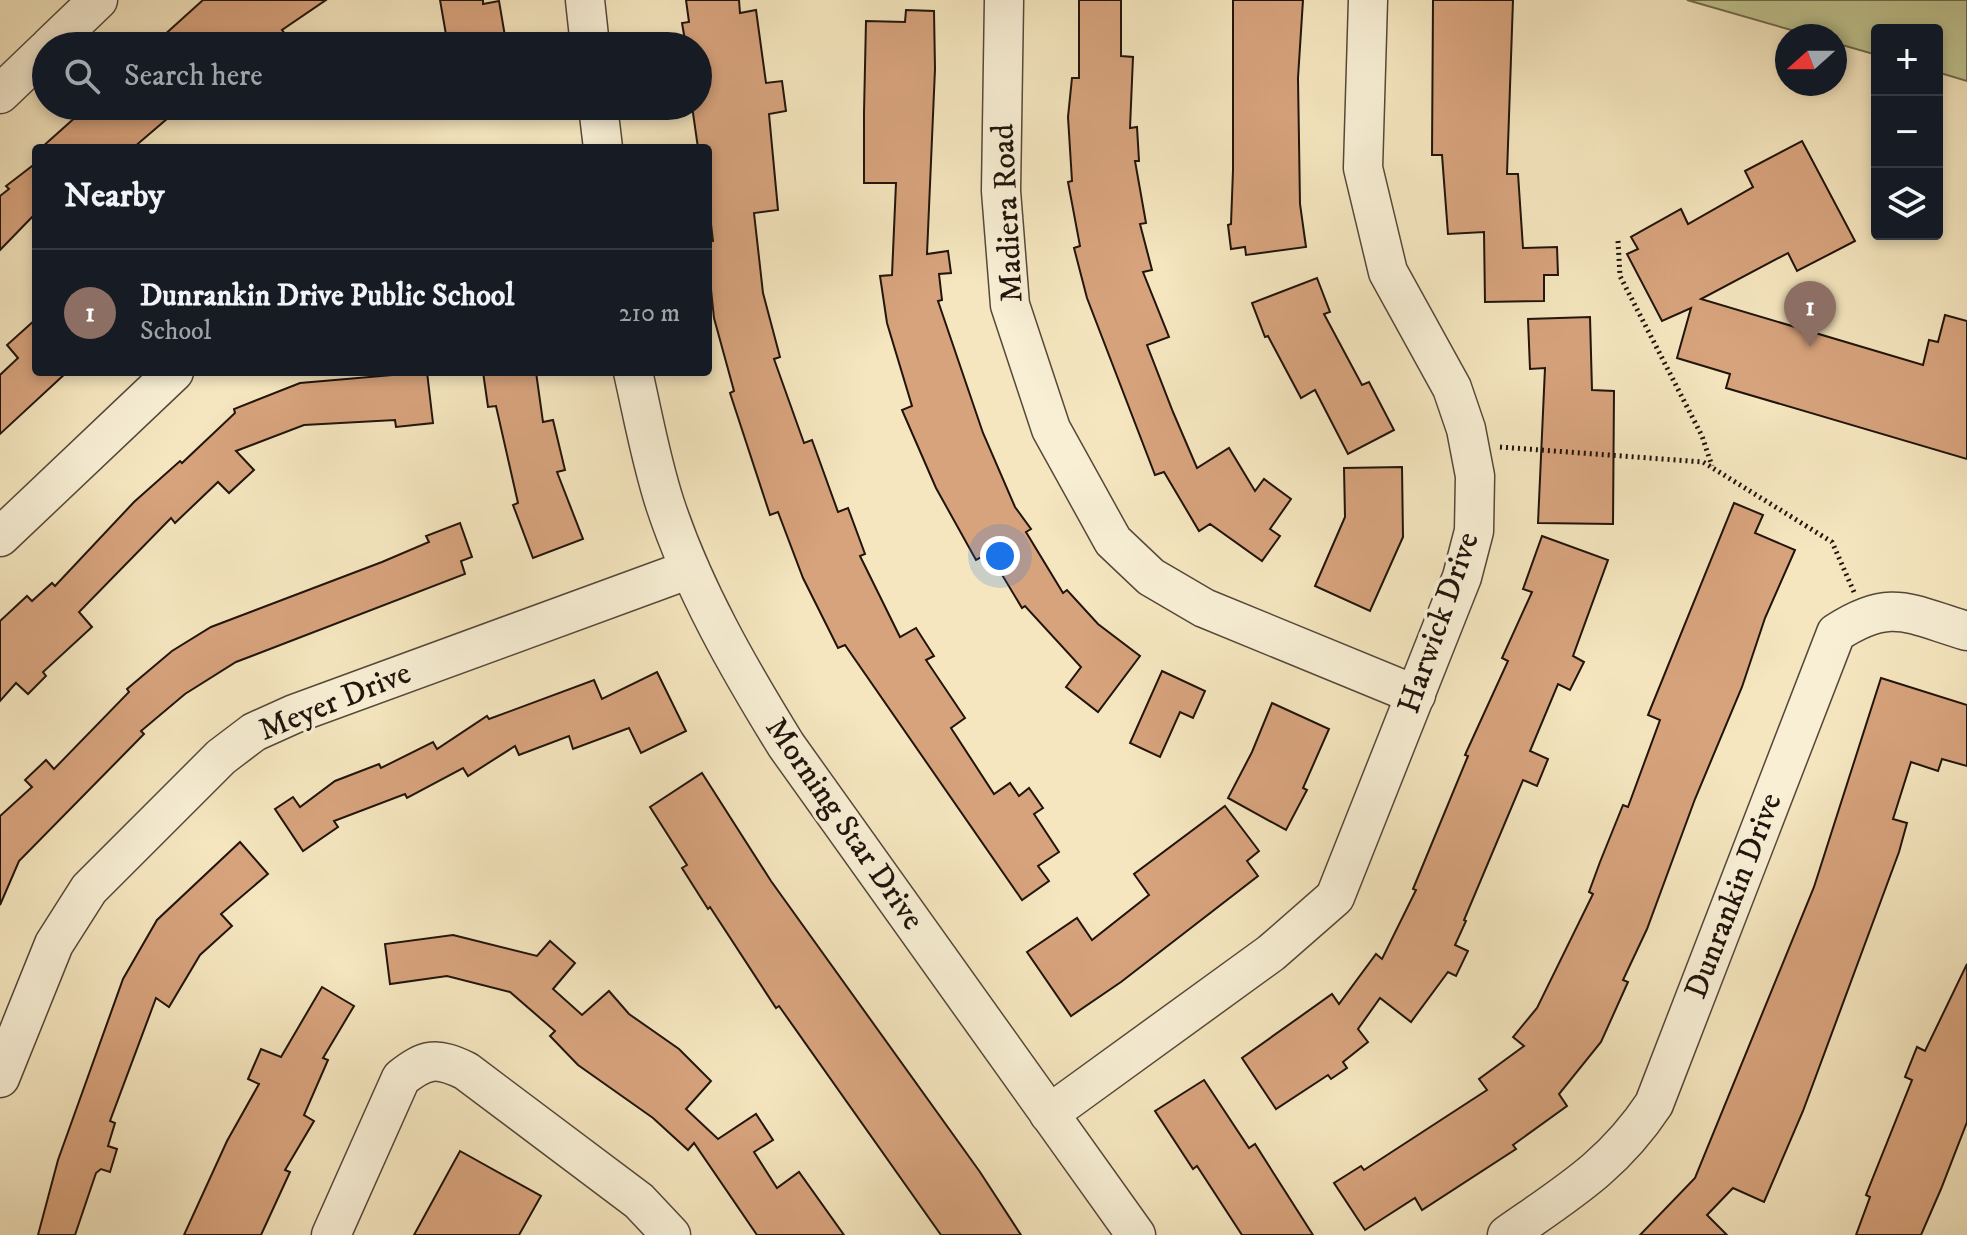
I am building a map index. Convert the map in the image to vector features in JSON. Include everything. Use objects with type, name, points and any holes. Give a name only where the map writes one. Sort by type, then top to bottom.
[{"type":"street","points":[[65,32],[98,0]]},
{"type":"street","points":[[585,0],[588,32]]},
{"type":"street","name":"Madiera Road","points":[[1004,0],[1001,191],[1010,305],[1051,429],[1113,541],[1151,577],[1204,608],[1416,695]]},
{"type":"street","name":"Harwick Drive","points":[[1049,1114],[1271,953],[1335,897],[1462,577],[1474,531],[1475,476],[1471,451],[1452,388],[1388,272],[1363,168],[1368,0]]},
{"type":"street","points":[[0,94],[32,63]]},
{"type":"street","points":[[600,120],[603,144]]},
{"type":"street","points":[[0,537],[170,376]]},
{"type":"street","name":"Morning Star Drive","points":[[634,376],[665,503],[690,569],[733,656],[786,745],[1136,1235]]},
{"type":"street","name":"Meyer Drive","points":[[0,1078],[54,944],[89,889],[221,757],[254,732],[294,714],[690,569]]},
{"type":"street","points":[[1864,614],[1897,610],[1967,631]]},
{"type":"street","name":"Dunrankin Drive","points":[[1507,1235],[1602,1168],[1632,1136],[1654,1104],[1836,633],[1864,614]]},
{"type":"street","points":[[331,1235],[401,1078],[421,1062],[446,1062],[466,1071],[639,1201],[671,1235]]},
{"type":"path","points":[[1618,241],[1620,276],[1702,436],[1712,467]]},
{"type":"path","points":[[1471,451],[1503,446],[1703,462],[1832,542],[1864,614]]},
{"type":"green space","points":[[1687,0],[1967,0],[1967,81],[1943,74],[1943,24],[1871,24],[1871,53],[1847,46],[1847,24],[1775,25]]},
{"type":"building","points":[[203,0],[326,0],[282,30],[284,32],[168,32]]},
{"type":"building","points":[[440,0],[483,0],[483,4],[499,1],[504,32],[446,32]]},
{"type":"building","points":[[686,0],[739,0],[740,13],[756,10],[766,83],[782,81],[786,111],[769,114],[778,210],[754,213],[763,293],[780,357],[774,359],[804,443],[812,440],[838,512],[848,508],[865,554],[860,556],[900,637],[916,628],[934,656],[926,660],[965,718],[951,728],[994,794],[1010,783],[1019,796],[1029,788],[1043,808],[1034,814],[1059,852],[1038,866],[1049,881],[1022,900],[845,645],[838,648],[803,578],[778,512],[770,515],[730,393],[734,391],[714,318],[712,144],[697,144],[694,120],[712,120],[712,32],[684,32],[682,23],[689,22]]},
{"type":"building","points":[[1079,0],[1121,0],[1121,56],[1133,57],[1130,128],[1137,127],[1139,161],[1135,161],[1146,223],[1140,224],[1152,270],[1143,272],[1169,337],[1147,345],[1173,412],[1197,468],[1229,448],[1255,491],[1264,479],[1291,499],[1270,529],[1280,536],[1262,561],[1210,524],[1199,531],[1164,472],[1155,475],[1087,298],[1074,248],[1080,246],[1068,182],[1072,181],[1068,117],[1072,78],[1079,78]]},
{"type":"building","points":[[1233,0],[1303,0],[1298,78],[1300,204],[1306,247],[1246,255],[1245,247],[1231,249],[1228,225],[1231,224],[1233,170]]},
{"type":"building","points":[[1433,0],[1513,0],[1507,174],[1518,174],[1523,248],[1557,247],[1558,275],[1544,275],[1544,301],[1485,302],[1484,232],[1448,234],[1442,155],[1432,155]]},
{"type":"building","points":[[906,10],[934,11],[935,69],[927,254],[948,251],[951,273],[939,274],[942,300],[938,301],[983,433],[1015,507],[1031,529],[1026,532],[1063,593],[1067,590],[1098,624],[1140,656],[1098,712],[1066,687],[1081,667],[1025,606],[1022,608],[989,553],[976,560],[936,488],[902,410],[912,406],[887,323],[880,276],[892,275],[896,183],[864,183],[864,113],[866,21],[905,22]]},
{"type":"building","points":[[72,120],[166,120],[138,144],[45,144]]},
{"type":"building","points":[[1802,141],[1855,241],[1797,271],[1788,253],[1701,299],[1923,365],[1929,340],[1938,342],[1945,315],[1967,321],[1967,459],[1726,388],[1730,374],[1677,358],[1691,308],[1662,321],[1627,254],[1638,249],[1631,237],[1681,209],[1688,224],[1753,187],[1745,171]]},
{"type":"building","points":[[32,166],[32,217],[0,250],[0,196],[9,189],[6,186]]},
{"type":"building","points":[[1317,278],[1330,312],[1324,314],[1362,385],[1369,382],[1394,430],[1348,454],[1315,390],[1301,398],[1268,336],[1265,337],[1252,303]]},
{"type":"building","points":[[1590,317],[1592,390],[1614,391],[1613,524],[1538,523],[1545,368],[1530,369],[1528,319]]},
{"type":"building","points":[[32,323],[32,376],[63,376],[0,434],[0,375],[18,358],[7,345]]},
{"type":"building","points":[[381,376],[427,376],[433,423],[396,427],[395,420],[304,425],[236,451],[254,470],[229,493],[218,482],[175,523],[171,518],[79,612],[92,627],[43,672],[46,676],[28,694],[16,683],[0,701],[0,621],[27,596],[32,601],[52,583],[55,586],[134,502],[180,461],[182,463],[235,413],[234,409],[300,383]]},
{"type":"building","points":[[484,376],[537,376],[543,422],[553,420],[565,470],[557,472],[583,539],[533,558],[513,505],[518,503],[496,406],[488,407]]},
{"type":"building","points":[[1402,467],[1403,537],[1370,611],[1315,586],[1345,517],[1344,468]]},
{"type":"building","points":[[1734,503],[1763,515],[1755,533],[1795,550],[1765,618],[1742,687],[1695,799],[1647,929],[1623,980],[1628,982],[1601,1042],[1559,1094],[1567,1106],[1513,1145],[1516,1149],[1422,1210],[1415,1198],[1365,1230],[1334,1183],[1361,1166],[1364,1170],[1487,1090],[1479,1079],[1524,1046],[1513,1037],[1537,1008],[1593,894],[1589,892],[1600,862],[1623,805],[1628,807],[1660,720],[1648,715]]},
{"type":"building","points":[[460,523],[472,557],[461,561],[465,574],[236,662],[185,694],[141,731],[144,734],[19,861],[0,905],[0,816],[32,787],[25,780],[46,760],[54,769],[129,692],[127,689],[172,651],[211,627],[382,562],[429,542],[426,536]]},
{"type":"building","points":[[1542,536],[1608,560],[1573,656],[1584,662],[1570,690],[1558,684],[1530,751],[1548,759],[1537,786],[1523,780],[1455,945],[1468,951],[1456,976],[1448,972],[1411,1022],[1380,998],[1358,1029],[1368,1042],[1343,1062],[1347,1068],[1331,1079],[1328,1075],[1276,1109],[1242,1058],[1332,994],[1339,1004],[1376,954],[1382,959],[1416,890],[1413,889],[1468,756],[1465,755],[1508,661],[1502,658],[1532,592],[1523,589]]},
{"type":"building","points":[[1162,671],[1205,691],[1193,718],[1180,712],[1160,757],[1130,743]]},
{"type":"building","points":[[657,672],[686,731],[641,753],[629,728],[573,749],[569,736],[519,755],[515,746],[468,776],[463,768],[407,798],[405,794],[334,821],[338,827],[303,851],[275,809],[293,797],[300,807],[335,781],[379,764],[381,768],[433,742],[437,749],[487,716],[489,719],[594,680],[602,699]]},
{"type":"building","points":[[1881,678],[1967,705],[1967,766],[1942,759],[1938,771],[1911,762],[1893,819],[1907,823],[1899,852],[1803,1111],[1764,1202],[1733,1188],[1707,1215],[1727,1235],[1640,1235],[1695,1178],[1814,887]]},
{"type":"building","points":[[1272,703],[1329,729],[1303,788],[1307,790],[1286,830],[1228,798],[1252,752]]},
{"type":"building","points":[[702,773],[771,881],[980,1172],[1021,1235],[941,1235],[779,1006],[776,1008],[682,868],[687,865],[650,807]]},
{"type":"building","points":[[1225,806],[1259,851],[1247,861],[1258,876],[1121,982],[1071,1016],[1027,952],[1077,918],[1092,940],[1149,895],[1134,874]]},
{"type":"building","points":[[240,842],[268,874],[221,914],[232,926],[200,955],[169,1007],[156,998],[110,1121],[115,1123],[108,1146],[117,1149],[110,1172],[101,1169],[96,1173],[75,1235],[38,1235],[58,1160],[123,979],[157,920]]},
{"type":"building","points":[[453,935],[537,956],[550,941],[575,963],[553,989],[582,1015],[609,991],[629,1014],[679,1049],[711,1081],[686,1109],[718,1139],[756,1114],[773,1140],[754,1152],[777,1188],[799,1172],[844,1235],[757,1235],[694,1143],[688,1150],[653,1118],[578,1065],[550,1036],[555,1031],[510,992],[447,976],[390,984],[385,944]]},
{"type":"building","points":[[1967,964],[1967,1122],[1941,1189],[1921,1235],[1856,1235],[1870,1197],[1866,1195],[1912,1080],[1905,1077],[1917,1047],[1925,1051]]},
{"type":"building","points":[[322,987],[354,1006],[323,1058],[328,1060],[304,1115],[314,1121],[285,1170],[290,1172],[261,1235],[184,1235],[227,1141],[259,1084],[248,1079],[261,1049],[281,1057]]},
{"type":"building","points":[[1204,1080],[1249,1148],[1255,1144],[1313,1235],[1242,1235],[1197,1166],[1193,1169],[1155,1111]]},
{"type":"building","points":[[460,1151],[541,1196],[519,1235],[414,1235]]},
{"type":"place","name":"Dunrankin Drive Public School","points":[[1810,347]]}]
